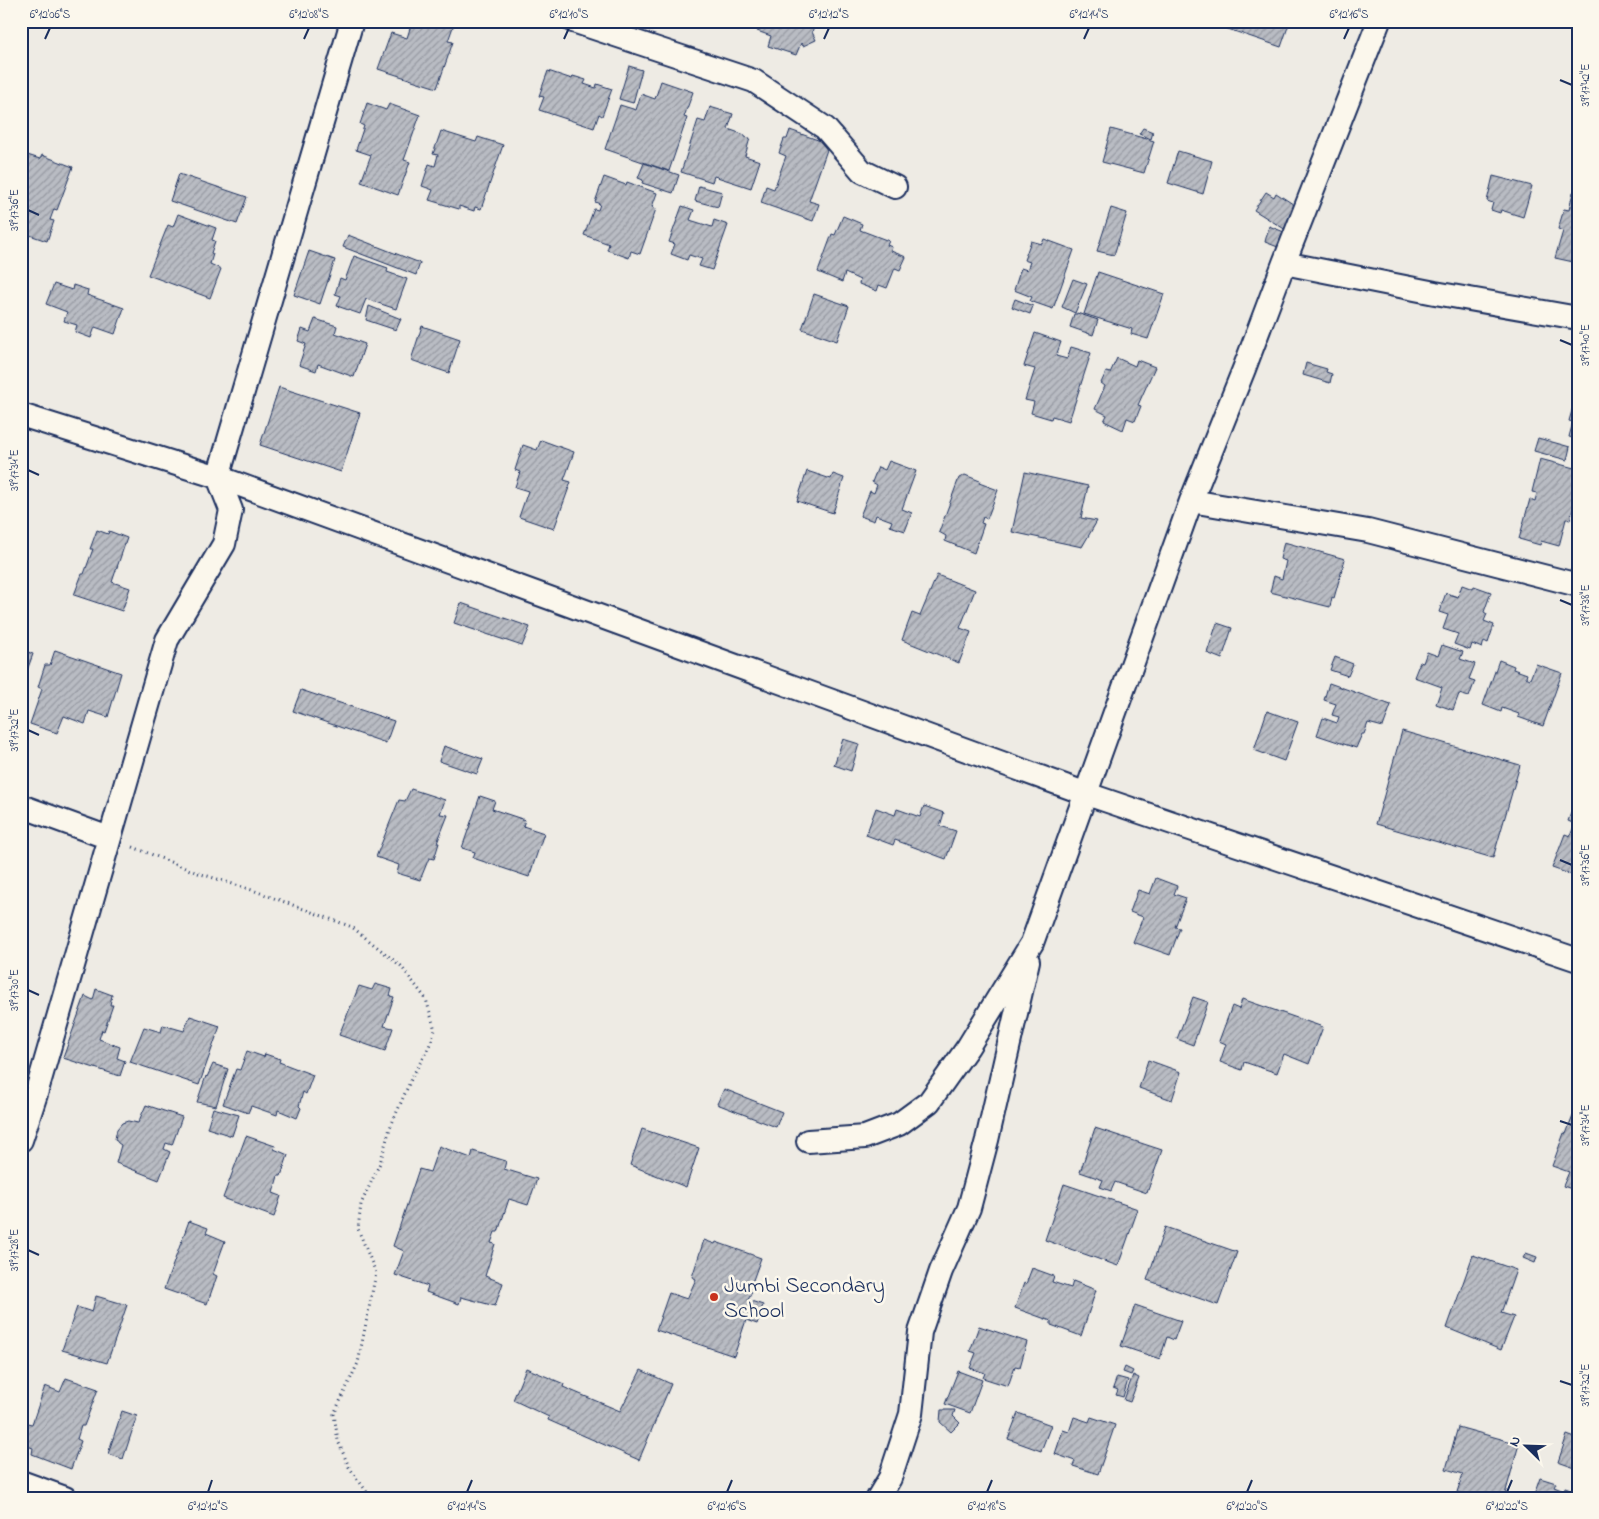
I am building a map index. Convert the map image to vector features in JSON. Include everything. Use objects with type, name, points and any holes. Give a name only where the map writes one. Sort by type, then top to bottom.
[{"type":"street","points":[[21,1140],[36,1094],[109,838],[121,803],[167,640],[224,544],[231,510],[218,477],[352,21]]},
{"type":"street","points":[[573,21],[628,30],[754,81],[825,128],[862,171],[895,187]]},
{"type":"street","points":[[878,1498],[890,1478],[911,1414],[920,1332],[941,1270],[969,1208],[987,1140],[1032,944],[1191,501],[1378,21]]},
{"type":"street","points":[[1284,263],[1435,293],[1578,318]]},
{"type":"street","points":[[21,415],[218,477],[1086,794],[1578,960]]},
{"type":"street","points":[[1191,501],[1368,531],[1578,585]]},
{"type":"street","points":[[21,806],[109,838]]},
{"type":"street","points":[[808,1141],[865,1136],[899,1124],[929,1102],[968,1047],[1032,944]]},
{"type":"street","points":[[21,1482],[65,1498]]},
{"type":"path","points":[[109,838],[195,872],[255,891],[352,927],[401,966],[426,999],[435,1030],[429,1047],[412,1077],[390,1128],[380,1163],[361,1204],[358,1229],[376,1274],[358,1363],[334,1414],[338,1441],[349,1467],[371,1498]]},
{"type":"building","points":[[428,21],[455,21],[448,41],[453,42],[437,88],[378,69],[391,33],[407,38],[412,22],[426,26]]},
{"type":"building","points":[[761,21],[816,21],[812,32],[816,40],[803,46],[801,43],[796,55],[768,46],[771,36],[757,31]]},
{"type":"building","points":[[1224,21],[1290,21],[1281,47],[1222,27]]},
{"type":"building","points":[[629,66],[642,70],[633,103],[619,99]]},
{"type":"building","points":[[548,71],[572,79],[573,76],[586,80],[584,84],[596,88],[597,84],[612,89],[602,116],[599,114],[594,128],[539,110],[544,97],[539,96]]},
{"type":"building","points":[[1576,73],[1578,74],[1578,92],[1571,93]]},
{"type":"building","points":[[661,81],[693,92],[684,117],[687,118],[669,171],[605,149],[620,105],[636,110],[641,94],[655,99]]},
{"type":"building","points":[[367,103],[386,110],[389,104],[420,115],[404,160],[410,162],[398,195],[361,182],[371,155],[356,150],[364,126],[360,124]]},
{"type":"building","points":[[710,107],[733,114],[728,129],[750,138],[745,156],[760,161],[751,188],[714,176],[712,182],[681,172],[698,120],[705,122]]},
{"type":"building","points":[[1143,128],[1153,132],[1151,139],[1139,134]]},
{"type":"building","points":[[1111,129],[1154,141],[1144,173],[1102,162]]},
{"type":"building","points":[[790,130],[829,144],[809,201],[819,204],[813,221],[761,203],[766,186],[774,189],[786,156],[779,153],[784,139],[787,139]]},
{"type":"building","points":[[441,131],[476,142],[478,137],[503,145],[481,209],[475,207],[474,211],[459,206],[459,209],[429,200],[433,190],[422,186],[429,164],[435,166],[438,155],[433,154]]},
{"type":"building","points":[[1178,151],[1212,161],[1203,194],[1168,183]]},
{"type":"building","points":[[21,153],[40,159],[42,155],[73,167],[57,210],[54,209],[50,220],[54,221],[47,241],[21,232]]},
{"type":"building","points":[[644,163],[679,175],[673,193],[642,183],[643,180],[638,178]]},
{"type":"building","points":[[179,174],[247,197],[237,224],[170,201]]},
{"type":"building","points":[[1493,176],[1532,186],[1523,217],[1501,210],[1500,213],[1491,210],[1493,203],[1487,201]]},
{"type":"building","points":[[604,177],[626,185],[627,182],[657,193],[652,207],[656,209],[640,254],[631,251],[629,258],[607,250],[609,244],[584,235],[594,209],[598,210],[600,204],[595,202]]},
{"type":"building","points":[[699,186],[722,192],[718,207],[695,201]]},
{"type":"building","points":[[1578,190],[1578,263],[1555,258],[1563,231],[1558,229],[1564,209],[1569,210],[1573,192]]},
{"type":"building","points":[[1266,192],[1274,197],[1276,193],[1302,210],[1286,230],[1254,210]]},
{"type":"building","points":[[682,206],[694,210],[690,220],[712,227],[714,220],[728,225],[712,270],[699,266],[702,259],[689,255],[687,260],[671,254],[675,244],[669,242]]},
{"type":"building","points":[[1111,208],[1127,213],[1114,255],[1097,251]]},
{"type":"building","points":[[178,214],[216,228],[212,240],[215,241],[210,264],[221,269],[210,298],[148,275],[168,225],[173,227]]},
{"type":"building","points":[[843,216],[862,224],[860,230],[889,241],[887,245],[892,247],[891,251],[906,257],[900,270],[895,268],[887,288],[879,285],[877,291],[859,284],[860,280],[845,273],[842,282],[818,272],[832,234],[835,235]]},
{"type":"building","points":[[1269,226],[1289,234],[1283,249],[1265,242]]},
{"type":"building","points":[[348,235],[420,263],[416,275],[343,247]]},
{"type":"building","points":[[1044,239],[1074,250],[1053,309],[1030,301],[1032,297],[1014,290],[1021,268],[1027,270],[1030,262],[1024,260],[1031,241],[1042,244]]},
{"type":"building","points":[[309,251],[335,260],[320,304],[294,295]]},
{"type":"building","points":[[354,256],[388,268],[387,272],[407,279],[396,309],[366,299],[360,314],[337,306],[341,296],[335,294],[340,278],[345,280]]},
{"type":"building","points":[[1098,272],[1164,294],[1148,339],[1131,334],[1132,329],[1084,314]]},
{"type":"building","points":[[1073,279],[1087,284],[1075,313],[1062,307]]},
{"type":"building","points":[[54,284],[72,290],[73,285],[88,290],[87,295],[124,308],[115,334],[95,327],[91,338],[75,332],[77,325],[64,321],[67,312],[46,304]]},
{"type":"building","points":[[814,294],[849,306],[837,341],[802,329]]},
{"type":"building","points":[[1015,299],[1033,306],[1030,314],[1012,307]]},
{"type":"building","points":[[369,306],[401,319],[396,330],[366,320]]},
{"type":"building","points":[[1077,313],[1098,320],[1093,335],[1070,327],[1074,314]]},
{"type":"building","points":[[315,319],[337,326],[335,333],[365,344],[354,377],[318,364],[316,371],[299,365],[306,344],[298,341],[302,329],[310,332]]},
{"type":"building","points":[[422,326],[460,339],[449,373],[411,360]]},
{"type":"building","points":[[1035,333],[1061,342],[1056,356],[1067,359],[1071,347],[1091,353],[1069,421],[1052,416],[1051,419],[1031,413],[1034,402],[1025,400],[1035,369],[1024,366]]},
{"type":"building","points":[[1117,358],[1135,366],[1137,360],[1155,367],[1138,405],[1141,406],[1135,421],[1127,418],[1123,430],[1104,421],[1107,415],[1095,409],[1105,386],[1101,383],[1106,372],[1110,373]]},
{"type":"building","points":[[1306,363],[1327,369],[1326,372],[1332,374],[1330,383],[1303,375]]},
{"type":"building","points":[[279,387],[360,413],[341,472],[260,445]]},
{"type":"building","points":[[1578,389],[1578,439],[1569,437],[1573,422],[1569,421]]},
{"type":"building","points":[[1538,438],[1570,447],[1567,460],[1534,451]]},
{"type":"building","points":[[541,440],[574,452],[564,480],[571,482],[554,529],[519,517],[528,491],[515,487],[520,472],[515,470],[523,445],[537,450]]},
{"type":"building","points":[[1540,459],[1578,469],[1578,499],[1576,498],[1570,520],[1566,519],[1559,546],[1541,541],[1540,545],[1519,539],[1530,499],[1535,501],[1537,493],[1532,492]]},
{"type":"building","points":[[889,461],[916,471],[902,509],[912,513],[905,531],[890,526],[892,521],[876,515],[874,521],[860,516],[870,491],[874,493],[877,485],[872,482],[878,467],[885,470]]},
{"type":"building","points":[[807,471],[831,479],[833,474],[844,478],[833,513],[797,501]]},
{"type":"building","points":[[1025,472],[1088,486],[1081,518],[1097,521],[1082,547],[1012,532]]},
{"type":"building","points":[[965,475],[998,490],[987,519],[983,517],[981,523],[984,524],[974,553],[945,541],[946,536],[939,532],[959,478]]},
{"type":"building","points":[[97,530],[108,534],[109,531],[127,538],[112,582],[130,588],[122,611],[74,595],[93,549],[90,549]]},
{"type":"building","points":[[1284,542],[1345,559],[1330,607],[1270,592],[1274,576],[1282,579],[1286,561],[1280,559]]},
{"type":"building","points":[[937,575],[975,590],[960,628],[971,632],[959,663],[902,640],[912,613],[920,616]]},
{"type":"building","points":[[1462,585],[1473,589],[1474,586],[1491,592],[1484,612],[1487,614],[1484,621],[1494,625],[1488,643],[1484,641],[1482,648],[1472,644],[1470,650],[1454,644],[1458,634],[1443,629],[1448,615],[1439,612],[1446,593],[1458,597]]},
{"type":"building","points":[[461,603],[530,627],[522,646],[454,623]]},
{"type":"building","points":[[1217,623],[1232,628],[1222,659],[1207,653]]},
{"type":"building","points":[[1442,645],[1463,652],[1460,659],[1475,664],[1469,679],[1475,681],[1469,697],[1459,694],[1453,710],[1436,704],[1442,687],[1414,677],[1420,662],[1423,663],[1427,652],[1438,656]]},
{"type":"building","points":[[21,649],[33,654],[25,676],[21,675]]},
{"type":"building","points":[[55,650],[121,673],[108,717],[89,711],[85,724],[64,716],[57,733],[30,724],[42,689],[38,687],[45,665],[50,665]]},
{"type":"building","points":[[1335,657],[1353,664],[1348,676],[1330,670]]},
{"type":"building","points":[[1499,660],[1514,666],[1513,669],[1527,674],[1526,677],[1530,679],[1536,664],[1562,673],[1543,726],[1518,717],[1519,714],[1502,708],[1501,712],[1483,705]]},
{"type":"building","points":[[1329,683],[1391,705],[1383,727],[1368,723],[1356,748],[1317,735],[1323,718],[1337,723],[1339,717],[1332,715],[1336,704],[1324,700]]},
{"type":"building","points":[[301,690],[394,721],[386,743],[293,711]]},
{"type":"building","points":[[1267,711],[1298,722],[1284,761],[1254,750]]},
{"type":"building","points":[[1402,731],[1520,765],[1493,858],[1376,824]]},
{"type":"building","points":[[843,739],[859,744],[851,771],[834,765]]},
{"type":"building","points":[[444,746],[483,759],[477,774],[439,761]]},
{"type":"building","points":[[411,789],[445,800],[440,814],[448,815],[437,843],[439,843],[434,859],[429,858],[420,880],[397,873],[399,865],[376,857],[399,800],[405,801]]},
{"type":"building","points":[[480,796],[495,801],[492,809],[525,820],[523,826],[544,833],[529,877],[473,858],[475,852],[462,848]]},
{"type":"building","points":[[1574,805],[1578,806],[1578,877],[1552,868],[1565,834],[1570,836],[1575,824],[1568,821]]},
{"type":"building","points":[[924,806],[944,813],[940,826],[956,831],[946,859],[895,840],[893,845],[866,835],[876,808],[895,815],[897,809],[920,817]]},
{"type":"building","points":[[1156,878],[1177,886],[1174,894],[1186,898],[1175,927],[1180,928],[1170,955],[1133,942],[1143,917],[1130,912],[1138,890],[1150,894]]},
{"type":"building","points":[[375,984],[392,989],[390,996],[394,997],[384,1026],[393,1028],[385,1051],[339,1035],[359,986],[372,990]]},
{"type":"building","points":[[96,989],[112,995],[110,1005],[113,1005],[104,1031],[102,1030],[99,1039],[120,1047],[117,1058],[125,1061],[120,1076],[63,1058],[85,996],[93,1000]]},
{"type":"building","points":[[1193,997],[1208,1002],[1193,1045],[1177,1039]]},
{"type":"building","points":[[1242,999],[1323,1027],[1309,1064],[1284,1054],[1277,1073],[1244,1062],[1242,1070],[1220,1062],[1226,1044],[1219,1041],[1232,1006],[1239,1009]]},
{"type":"building","points":[[190,1016],[220,1026],[199,1085],[130,1062],[144,1027],[161,1032],[163,1025],[184,1031]]},
{"type":"building","points":[[247,1051],[264,1057],[265,1054],[280,1059],[279,1062],[313,1075],[306,1094],[303,1092],[299,1106],[301,1108],[297,1118],[278,1110],[277,1115],[251,1106],[248,1113],[223,1104],[236,1069],[240,1070]]},
{"type":"building","points":[[1148,1060],[1181,1072],[1172,1100],[1139,1088]]},
{"type":"building","points":[[213,1064],[228,1069],[216,1106],[197,1102],[206,1076]]},
{"type":"building","points":[[724,1089],[782,1112],[776,1127],[717,1104]]},
{"type":"building","points":[[146,1105],[182,1117],[172,1145],[166,1143],[164,1149],[170,1152],[159,1180],[116,1163],[121,1145],[115,1139],[117,1129],[122,1123],[128,1121],[138,1123]]},
{"type":"building","points":[[213,1108],[239,1115],[232,1136],[207,1128]]},
{"type":"building","points":[[1573,1116],[1578,1117],[1578,1191],[1563,1186],[1569,1172],[1552,1166],[1564,1133],[1566,1134]]},
{"type":"building","points":[[1095,1128],[1162,1150],[1147,1193],[1115,1182],[1111,1191],[1100,1187],[1103,1180],[1080,1172]]},
{"type":"building","points":[[642,1129],[699,1148],[686,1187],[630,1165]]},
{"type":"building","points":[[246,1136],[275,1146],[274,1149],[288,1155],[281,1176],[278,1176],[273,1193],[281,1196],[274,1217],[223,1198]]},
{"type":"building","points":[[439,1146],[471,1158],[473,1151],[506,1161],[504,1169],[537,1179],[528,1205],[509,1199],[498,1232],[495,1232],[491,1243],[495,1244],[485,1276],[503,1283],[495,1306],[461,1297],[459,1304],[426,1292],[428,1286],[395,1275],[404,1251],[393,1246],[419,1169],[430,1172]]},
{"type":"building","points":[[1064,1184],[1138,1209],[1118,1266],[1045,1240]]},
{"type":"building","points":[[189,1221],[208,1228],[206,1233],[225,1241],[213,1274],[217,1276],[207,1304],[164,1289]]},
{"type":"building","points":[[1165,1227],[1237,1252],[1218,1305],[1147,1280]]},
{"type":"building","points":[[704,1240],[715,1244],[716,1242],[761,1258],[749,1291],[752,1292],[748,1300],[763,1305],[757,1324],[746,1320],[734,1356],[656,1330],[669,1293],[687,1299],[696,1279],[692,1277]]},
{"type":"building","points":[[1526,1253],[1537,1257],[1535,1263],[1523,1258]]},
{"type":"building","points":[[1473,1255],[1516,1270],[1501,1313],[1514,1317],[1501,1350],[1447,1328]]},
{"type":"building","points":[[1032,1268],[1054,1276],[1052,1282],[1071,1288],[1073,1281],[1096,1290],[1081,1336],[1051,1325],[1051,1321],[1015,1308]]},
{"type":"building","points":[[96,1296],[127,1305],[107,1363],[62,1350],[77,1307],[92,1312]]},
{"type":"building","points":[[1135,1305],[1181,1321],[1174,1340],[1167,1337],[1160,1359],[1121,1346]]},
{"type":"building","points":[[979,1326],[1027,1342],[1020,1367],[1015,1366],[1008,1386],[983,1378],[985,1373],[970,1368],[976,1353],[970,1351]]},
{"type":"building","points":[[1125,1367],[1133,1371],[1131,1375],[1123,1372]]},
{"type":"building","points":[[526,1368],[564,1384],[563,1387],[620,1411],[641,1370],[671,1384],[639,1460],[548,1420],[549,1417],[513,1400]]},
{"type":"building","points":[[958,1371],[982,1380],[970,1413],[945,1404]]},
{"type":"building","points":[[1133,1375],[1139,1378],[1130,1402],[1124,1400]]},
{"type":"building","points":[[1117,1377],[1128,1380],[1123,1397],[1116,1395],[1118,1390],[1113,1388]]},
{"type":"building","points":[[66,1378],[98,1389],[84,1426],[81,1426],[77,1439],[81,1441],[71,1469],[32,1454],[33,1448],[21,1444],[27,1423],[32,1424],[45,1386],[60,1392]]},
{"type":"building","points":[[941,1410],[955,1410],[953,1416],[960,1423],[951,1432],[940,1422]]},
{"type":"building","points":[[122,1411],[137,1416],[123,1459],[108,1454]]},
{"type":"building","points":[[1018,1413],[1051,1425],[1041,1451],[1008,1439]]},
{"type":"building","points":[[1074,1417],[1089,1422],[1091,1417],[1115,1425],[1098,1474],[1073,1466],[1075,1461],[1055,1454],[1063,1430],[1069,1432]]},
{"type":"building","points":[[1458,1427],[1519,1444],[1504,1498],[1477,1498],[1457,1492],[1463,1474],[1446,1469]]},
{"type":"building","points":[[1567,1435],[1578,1439],[1578,1469],[1558,1462]]},
{"type":"building","points":[[1540,1478],[1556,1483],[1554,1487],[1564,1491],[1565,1487],[1578,1491],[1578,1498],[1533,1498]]},
{"type":"place","name":"Jumbi Secondary School","points":[[714,1297]]}]
